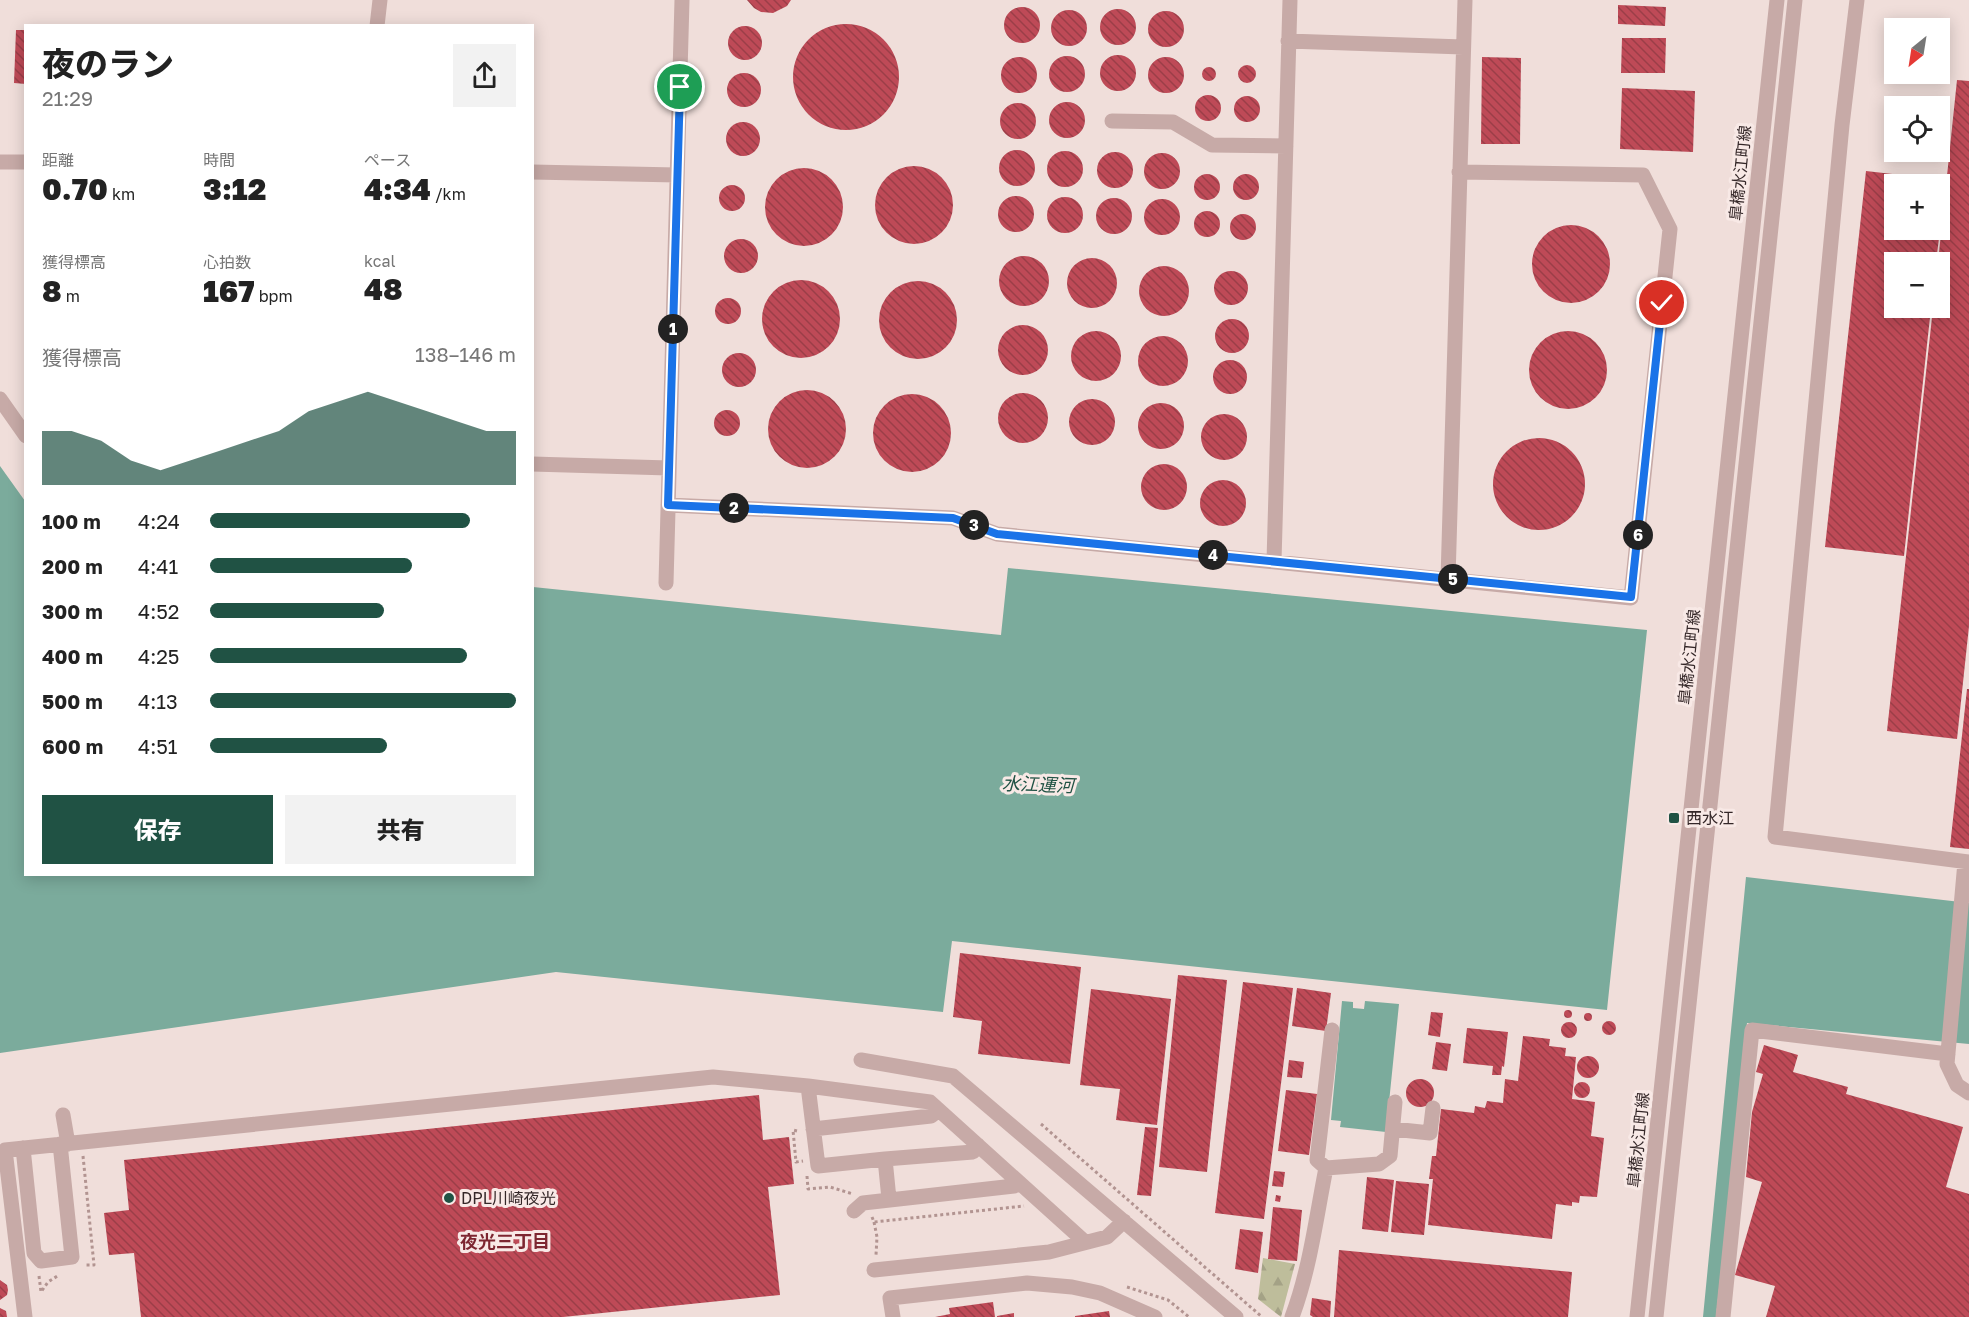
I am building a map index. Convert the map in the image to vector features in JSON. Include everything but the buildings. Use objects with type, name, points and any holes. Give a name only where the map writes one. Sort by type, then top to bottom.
[{"type":"street","points":[[377,24],[380,0]]},
{"type":"street","points":[[666,583],[682,0]]},
{"type":"street","points":[[1274,561],[1290,0]]},
{"type":"street","points":[[1448,579],[1465,0]]},
{"type":"street","name":"皐橋水江町線","points":[[1637,1317],[1777,0]]},
{"type":"street","points":[[1656,1317],[1795,0]]},
{"type":"street","points":[[1857,0],[1840,148],[1774,837],[1967,862],[1962,878],[1947,1064],[1957,1085],[1969,1094]]},
{"type":"street","points":[[1288,41],[1463,47]]},
{"type":"street","points":[[1112,121],[1173,122],[1212,146],[1286,146]]},
{"type":"street","points":[[0,162],[24,162]]},
{"type":"street","points":[[534,172],[677,175]]},
{"type":"street","points":[[668,505],[953,518],[997,534],[1631,597],[1670,229],[1643,175],[1459,172]]},
{"type":"street","points":[[0,399],[24,433]]},
{"type":"street","points":[[534,464],[669,468]]},
{"type":"street","points":[[1332,1030],[1317,1160],[1326,1168],[1379,1164],[1390,1156],[1395,1102]]},
{"type":"street","points":[[1723,1317],[1752,1030],[1948,1051]]},
{"type":"street","points":[[861,1060],[953,1076],[1236,1317]]},
{"type":"street","points":[[25,1317],[6,1150],[713,1077],[808,1086],[930,1102],[1085,1242]]},
{"type":"street","points":[[808,1086],[818,1166],[973,1152],[978,1145]]},
{"type":"street","points":[[1393,1129],[1430,1133],[1433,1108]]},
{"type":"street","points":[[813,1129],[931,1116],[939,1110]]},
{"type":"street","points":[[23,1148],[34,1253],[41,1261],[72,1257],[63,1115]]},
{"type":"street","points":[[885,1159],[889,1199]]},
{"type":"street","points":[[1292,1317],[1314,1241],[1326,1168]]},
{"type":"street","points":[[854,1211],[863,1203],[1014,1186],[1019,1183]]},
{"type":"street","points":[[874,1265],[1049,1252],[1107,1237],[1124,1221]]},
{"type":"street","points":[[892,1317],[890,1298],[1027,1283],[1072,1287],[1100,1293],[1155,1317]]},
{"type":"path","points":[[1041,1124],[1262,1317]]},
{"type":"path","points":[[796,1162],[793,1130],[797,1130],[799,1152]]},
{"type":"path","points":[[874,1222],[877,1237],[874,1265]]},
{"type":"green space","points":[[1263,1258],[1295,1264],[1281,1317],[1258,1299]]},
{"type":"water","name":"水江運河","points":[[0,466],[24,500],[24,876],[534,876],[534,587],[1001,635],[1008,568],[1647,630],[1607,1010],[952,941],[943,1012],[556,972],[0,1053]]},
{"type":"water","points":[[1746,877],[1969,903],[1969,1044],[1747,1023],[1716,1317],[1703,1317]]},
{"type":"water","points":[[1342,1001],[1353,1002],[1353,1008],[1364,1009],[1365,1001],[1399,1004],[1386,1132],[1340,1127],[1341,1121],[1331,1120]]},
{"type":"place","name":"西水江","points":[[1674,818]]},
{"type":"place","name":"DPL川崎夜光","points":[[449,1198]]},
{"type":"district","name":"夜光三丁目","points":[[505,1242]]},
{"type":"route","points":[[680,87],[668,505],[953,518],[997,534],[1631,597],[1662,303]]}]
